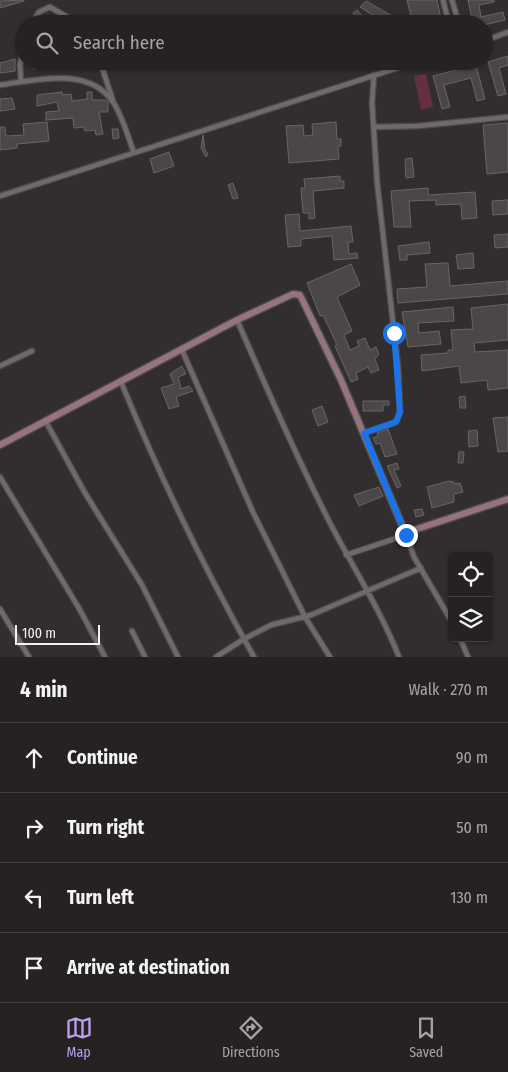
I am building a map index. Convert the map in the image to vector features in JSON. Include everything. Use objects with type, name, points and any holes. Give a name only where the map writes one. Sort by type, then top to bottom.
[{"type":"main road","points":[[0,444],[237,320],[293,294],[300,295],[364,433],[405,533],[508,499]]},
{"type":"street","points":[[443,0],[447,15]]},
{"type":"street","points":[[452,0],[456,15]]},
{"type":"street","points":[[37,15],[39,12],[50,7],[64,15]]},
{"type":"street","points":[[493,38],[508,32]]},
{"type":"street","points":[[20,70],[21,82]]},
{"type":"street","points":[[103,70],[113,102],[134,153]]},
{"type":"street","points":[[0,196],[390,70]]},
{"type":"street","points":[[364,433],[396,422],[400,412],[398,367],[382,232],[374,127],[372,87],[374,75]]},
{"type":"street","points":[[0,85],[46,79],[77,79],[100,90],[113,102]]},
{"type":"street","points":[[374,127],[418,126],[508,117]]},
{"type":"street","points":[[237,320],[293,448],[346,555],[368,590],[399,657]]},
{"type":"street","points":[[0,366],[32,350]]},
{"type":"street","points":[[182,350],[252,510],[306,616],[330,657]]},
{"type":"street","points":[[121,382],[190,538],[254,657]]},
{"type":"street","points":[[45,420],[85,493],[142,585],[178,657]]},
{"type":"street","points":[[0,477],[80,610],[104,657]]},
{"type":"street","points":[[346,555],[405,533],[421,568],[448,615]]},
{"type":"street","points":[[216,657],[271,625],[306,616],[421,568]]},
{"type":"street","points":[[0,609],[29,657]]},
{"type":"street","points":[[132,632],[145,657]]},
{"type":"street","points":[[462,642],[468,657]]},
{"type":"shaded area","points":[[426,74],[433,107],[421,110],[414,76]]},
{"type":"building","points":[[407,0],[437,0],[440,15],[411,15]]},
{"type":"building","points":[[468,0],[494,0],[494,2],[479,5],[481,15],[471,15]]},
{"type":"building","points":[[0,1],[24,1],[0,8]]},
{"type":"building","points":[[366,1],[390,15],[373,15],[360,7]]},
{"type":"building","points":[[357,10],[361,15],[354,15],[353,13]]},
{"type":"building","points":[[503,12],[505,20],[493,23],[493,15],[490,15]]},
{"type":"building","points":[[508,56],[508,65],[499,68],[506,94],[498,96],[490,70],[493,70],[493,60]]},
{"type":"building","points":[[15,59],[15,71],[0,73],[0,63]]},
{"type":"building","points":[[456,70],[477,70],[485,99],[477,101],[471,78],[444,85],[450,107],[442,109],[433,76]]},
{"type":"building","points":[[62,92],[62,95],[71,94],[72,101],[87,99],[87,92],[92,92],[92,100],[105,100],[108,102],[108,112],[99,112],[103,134],[96,135],[95,130],[85,131],[84,127],[74,128],[73,118],[46,120],[46,112],[59,111],[57,102],[37,106],[37,95]]},
{"type":"building","points":[[12,98],[15,109],[0,111],[0,99]]},
{"type":"building","points":[[47,122],[49,141],[17,144],[17,148],[0,150],[0,127],[5,127],[6,136],[24,135],[23,124]]},
{"type":"building","points":[[336,122],[337,139],[341,139],[341,146],[338,146],[339,159],[289,163],[286,126],[303,125],[304,136],[313,135],[312,124]]},
{"type":"building","points":[[508,123],[508,172],[487,174],[483,125]]},
{"type":"building","points":[[112,129],[118,129],[119,138],[113,139]]},
{"type":"building","points":[[203,135],[205,150],[208,154],[206,157],[201,148]]},
{"type":"building","points":[[169,152],[174,166],[154,173],[150,159]]},
{"type":"building","points":[[412,158],[414,177],[406,178],[405,159]]},
{"type":"building","points":[[340,176],[340,181],[344,181],[344,188],[313,191],[315,218],[309,219],[309,213],[303,213],[301,188],[305,188],[304,179]]},
{"type":"building","points":[[233,183],[238,198],[233,199],[228,185]]},
{"type":"building","points":[[428,188],[428,195],[475,192],[477,218],[462,219],[461,204],[436,205],[436,200],[409,201],[411,227],[394,227],[391,191]]},
{"type":"building","points":[[508,200],[508,214],[493,215],[492,201]]},
{"type":"building","points":[[299,214],[300,231],[351,226],[353,242],[348,242],[349,254],[357,253],[358,258],[334,260],[332,236],[301,239],[301,246],[288,247],[285,215]]},
{"type":"building","points":[[508,234],[508,247],[495,248],[494,235]]},
{"type":"building","points":[[429,242],[430,253],[407,255],[407,260],[400,260],[398,246]]},
{"type":"building","points":[[473,253],[474,268],[458,269],[456,255]]},
{"type":"building","points":[[448,263],[450,286],[508,281],[508,294],[398,303],[397,289],[427,287],[425,264]]},
{"type":"building","points":[[351,264],[360,285],[337,297],[352,331],[344,335],[350,350],[359,346],[357,341],[365,338],[370,350],[376,347],[379,354],[375,359],[379,370],[371,373],[368,367],[356,373],[358,379],[351,382],[335,346],[337,345],[323,315],[320,316],[307,283]]},
{"type":"building","points":[[508,304],[508,340],[474,343],[475,352],[508,350],[508,388],[488,390],[487,380],[461,383],[459,366],[422,371],[421,355],[448,353],[448,350],[453,350],[451,330],[473,329],[471,308]]},
{"type":"building","points":[[453,307],[454,321],[418,323],[419,333],[439,331],[441,344],[408,347],[402,312]]},
{"type":"building","points":[[182,366],[186,374],[178,377],[181,389],[189,386],[193,391],[176,397],[179,406],[169,409],[161,388],[174,384],[170,374]]},
{"type":"building","points":[[465,396],[466,408],[460,408],[459,397]]},
{"type":"building","points":[[363,401],[389,401],[389,405],[383,405],[383,411],[363,411]]},
{"type":"building","points":[[322,406],[328,422],[318,426],[312,410]]},
{"type":"building","points":[[508,417],[508,451],[498,452],[493,418]]},
{"type":"building","points":[[388,429],[397,454],[385,457],[380,443],[376,444],[373,438],[378,436],[377,433]]},
{"type":"building","points":[[477,430],[478,446],[469,447],[468,431]]},
{"type":"building","points":[[459,452],[464,452],[463,463],[458,463]]},
{"type":"building","points":[[397,463],[399,469],[394,470],[401,486],[397,488],[387,466]]},
{"type":"building","points":[[449,481],[455,484],[460,483],[463,492],[454,494],[454,502],[432,508],[427,487]]},
{"type":"building","points":[[379,487],[383,496],[359,506],[354,495]]},
{"type":"building","points":[[422,509],[424,515],[416,517],[414,510]]},
{"type":"route","points":[[394,333],[400,412],[396,422],[364,433],[406,535]]}]
